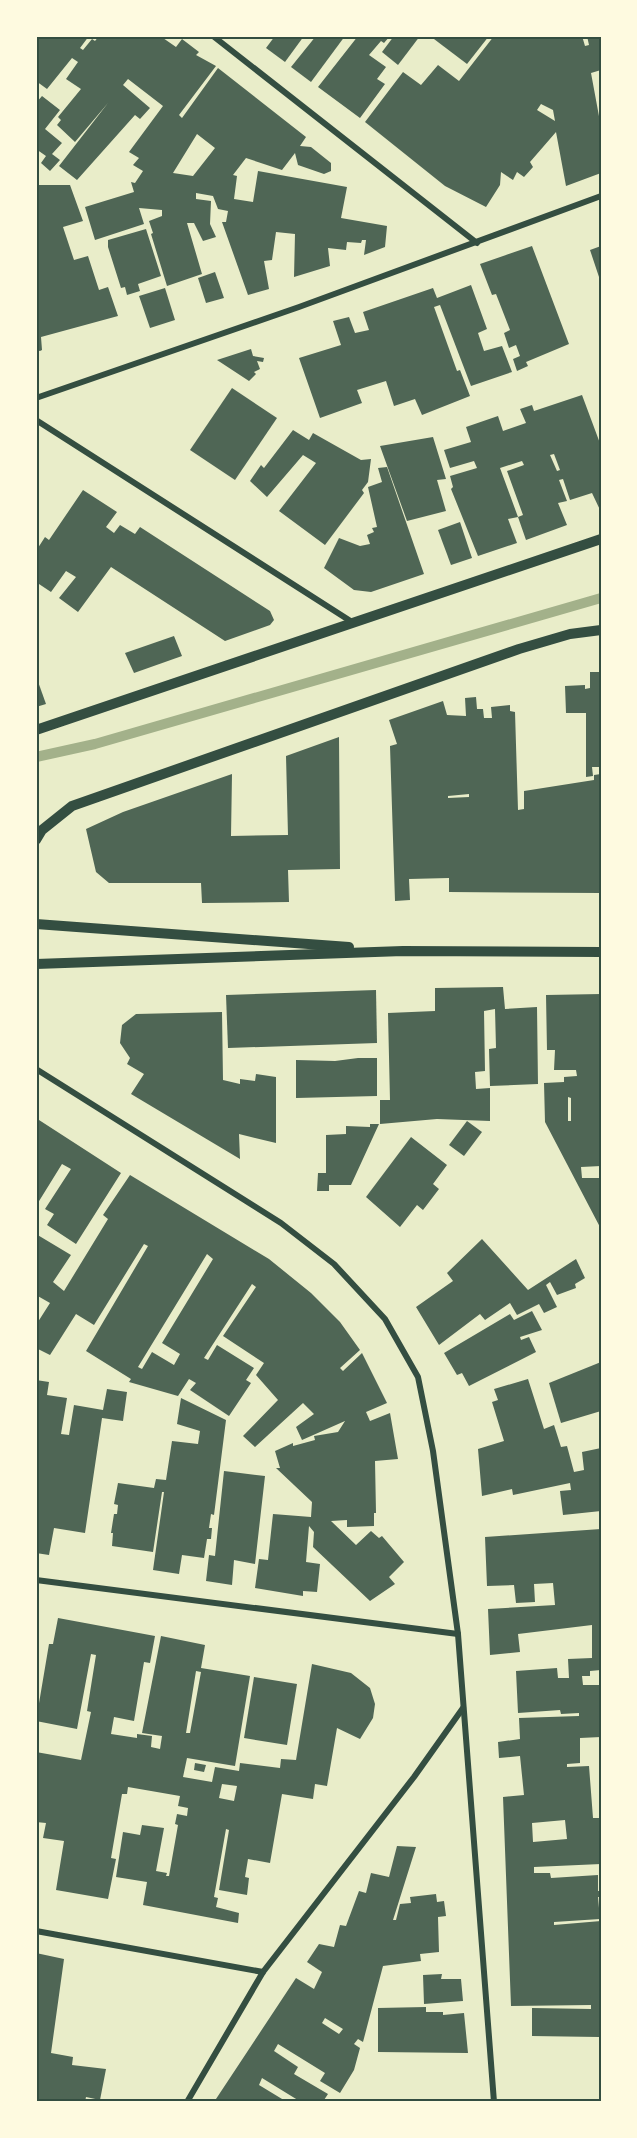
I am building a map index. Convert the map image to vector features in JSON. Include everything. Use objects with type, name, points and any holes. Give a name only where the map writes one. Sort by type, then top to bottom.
[{"type":"street","points":[[213,36],[477,243]]},
{"type":"street","points":[[36,398],[477,243],[601,196]]},
{"type":"street","points":[[36,420],[352,622]]},
{"type":"street","points":[[36,730],[601,538]]},
{"type":"street","points":[[36,840],[42,830],[72,806],[519,649],[570,634],[601,630]]},
{"type":"street","points":[[36,924],[403,951]]},
{"type":"street","points":[[36,964],[403,951],[601,951]]},
{"type":"street","points":[[36,1069],[280,1222],[334,1264],[385,1319],[418,1377],[433,1451],[458,1634],[494,2102]]},
{"type":"street","points":[[36,1580],[458,1634]]},
{"type":"street","points":[[188,2102],[263,1972],[414,1777],[463,1708]]},
{"type":"street","points":[[36,1930],[263,1972]]},
{"type":"building","points":[[36,36],[89,36],[80,48],[83,50],[92,39],[95,41],[99,36],[164,36],[163,38],[176,47],[182,39],[199,52],[196,55],[216,66],[179,115],[182,118],[218,68],[306,137],[300,146],[311,147],[331,163],[331,171],[324,174],[298,165],[295,153],[282,170],[246,158],[233,175],[237,176],[234,199],[253,202],[258,171],[347,187],[341,218],[387,226],[385,247],[364,255],[366,240],[362,240],[361,243],[347,242],[346,250],[328,248],[330,266],[294,277],[295,234],[276,232],[272,260],[264,261],[269,289],[248,295],[222,222],[226,222],[228,211],[218,209],[213,196],[196,193],[196,199],[211,201],[210,224],[216,237],[203,241],[194,223],[187,223],[202,274],[167,286],[149,221],[162,216],[162,210],[139,208],[144,224],[95,240],[85,207],[134,192],[131,182],[135,183],[143,171],[133,165],[139,158],[129,152],[163,106],[128,79],[123,85],[150,108],[140,119],[135,115],[77,180],[59,166],[108,103],[75,142],[57,125],[61,120],[58,117],[81,89],[66,79],[78,62],[72,58],[47,89],[36,81]],"holes":[[[197,134],[215,148],[193,176],[173,173]]]},
{"type":"building","points":[[275,36],[304,36],[285,62],[266,48]]},
{"type":"building","points":[[316,36],[345,36],[311,82],[291,67]]},
{"type":"building","points":[[358,36],[390,36],[384,43],[381,41],[369,55],[386,67],[377,79],[385,84],[360,118],[318,87]]},
{"type":"building","points":[[394,36],[420,36],[398,65],[382,52]]},
{"type":"building","points":[[430,36],[489,36],[467,64]]},
{"type":"building","points":[[494,36],[582,36],[585,46],[589,45],[587,36],[601,36],[601,70],[591,73],[601,127],[601,173],[566,186],[556,132],[530,162],[533,167],[524,177],[517,172],[513,180],[501,172],[500,185],[486,207],[445,186],[365,122],[403,72],[421,85],[438,65],[459,81]],"holes":[[[541,104],[553,110],[555,121],[537,110]]]},
{"type":"building","points":[[42,96],[60,110],[45,129],[62,143],[52,154],[60,160],[50,171],[41,163],[46,156],[36,149],[36,103]]},
{"type":"building","points":[[39,185],[70,185],[83,221],[63,227],[74,260],[88,256],[99,290],[108,287],[118,316],[41,337],[42,350],[40,351],[36,350],[36,192]]},
{"type":"building","points":[[146,229],[161,276],[138,284],[140,291],[127,295],[125,287],[121,288],[108,247],[108,240]]},
{"type":"building","points":[[532,246],[569,344],[526,362],[528,366],[517,371],[513,359],[520,356],[516,345],[509,348],[504,333],[510,330],[496,294],[492,295],[480,264]]},
{"type":"building","points":[[601,246],[601,283],[590,250]]},
{"type":"building","points":[[215,272],[224,298],[206,303],[198,278]]},
{"type":"building","points":[[471,285],[487,329],[478,333],[484,351],[502,346],[512,372],[471,386],[440,305],[434,307],[457,371],[460,370],[470,396],[422,415],[415,399],[394,406],[386,381],[357,390],[362,403],[320,418],[299,358],[341,345],[333,321],[349,317],[355,333],[369,330],[363,312],[433,288],[437,298]]},
{"type":"building","points":[[165,288],[175,320],[150,328],[139,296]]},
{"type":"building","points":[[251,349],[253,356],[264,358],[263,362],[257,361],[260,369],[254,372],[256,374],[249,381],[217,360]]},
{"type":"building","points":[[232,388],[277,418],[235,480],[190,450]]},
{"type":"building","points":[[582,395],[601,446],[601,512],[592,493],[570,500],[563,479],[559,480],[567,501],[558,503],[567,525],[526,540],[518,517],[508,519],[517,543],[478,556],[451,489],[453,487],[450,476],[477,468],[474,461],[450,468],[444,450],[471,442],[466,427],[498,416],[503,431],[526,423],[520,409],[532,405],[534,411]],"holes":[[[554,454],[560,470],[557,471],[550,455]],[[522,461],[524,465],[507,471],[523,515],[518,517],[500,468]]]},
{"type":"building","points":[[293,430],[309,440],[313,433],[361,460],[371,459],[368,482],[362,490],[364,493],[325,545],[279,511],[316,463],[303,455],[267,497],[250,481],[261,465],[264,468]]},
{"type":"building","points":[[433,437],[446,479],[437,480],[446,511],[407,521],[380,446]]},
{"type":"building","points":[[387,467],[424,574],[371,592],[354,590],[324,568],[339,538],[360,546],[370,544],[367,535],[374,532],[372,528],[377,527],[368,487],[382,482],[378,468]]},
{"type":"building","points":[[83,490],[117,512],[106,527],[114,533],[120,525],[135,534],[140,527],[270,611],[274,620],[270,625],[225,641],[111,567],[78,612],[59,598],[76,577],[66,571],[51,592],[36,582],[36,551],[45,537],[49,540]]},
{"type":"building","points":[[460,522],[472,558],[451,565],[438,530]]},
{"type":"building","points":[[174,636],[182,656],[134,673],[125,653]]},
{"type":"building","points":[[590,672],[601,672],[601,767],[592,767],[593,776],[586,777],[586,713],[566,713],[565,686],[585,685],[585,689],[590,688]]},
{"type":"building","points":[[36,676],[46,704],[36,707]]},
{"type":"building","points":[[476,697],[477,709],[483,709],[484,718],[492,718],[491,707],[510,705],[510,711],[515,712],[518,810],[524,809],[524,791],[594,780],[594,775],[601,774],[601,893],[449,892],[449,878],[409,879],[410,900],[395,901],[390,746],[397,744],[389,720],[443,701],[447,715],[466,716],[465,698]],"holes":[[[469,794],[469,797],[448,798],[448,796]]]},
{"type":"building","points":[[339,737],[340,869],[288,870],[289,902],[202,903],[201,883],[109,883],[96,872],[86,829],[123,812],[232,774],[231,836],[288,835],[286,756]]},
{"type":"building","points":[[503,987],[505,1009],[537,1007],[538,1084],[490,1086],[489,1049],[496,1048],[495,1009],[484,1011],[485,1071],[475,1072],[476,1089],[490,1088],[490,1121],[437,1119],[380,1124],[380,1100],[390,1100],[388,1013],[435,1011],[435,988]]},
{"type":"building","points":[[376,990],[377,1043],[228,1048],[226,995]]},
{"type":"building","points":[[601,994],[601,1166],[581,1167],[582,1178],[601,1178],[601,1229],[545,1122],[544,1083],[564,1082],[564,1077],[577,1076],[576,1070],[554,1070],[555,1050],[547,1050],[546,995]],"holes":[[[568,1097],[571,1098],[571,1121],[568,1121]]]},
{"type":"building","points":[[222,1012],[223,1080],[240,1084],[240,1079],[255,1081],[256,1074],[276,1077],[276,1143],[239,1134],[240,1159],[131,1094],[144,1074],[127,1064],[130,1058],[120,1043],[122,1025],[136,1014]]},
{"type":"building","points":[[377,1058],[377,1096],[296,1098],[296,1060],[335,1061]]},
{"type":"building","points":[[39,1120],[121,1173],[76,1244],[47,1225],[54,1214],[45,1209],[71,1169],[62,1164],[36,1206],[36,1125]]},
{"type":"building","points":[[467,1121],[482,1132],[464,1156],[449,1145]]},
{"type":"building","points":[[370,1124],[379,1124],[351,1185],[329,1185],[329,1191],[317,1191],[318,1173],[326,1173],[326,1135],[346,1134],[346,1126],[370,1127]]},
{"type":"building","points":[[411,1137],[447,1165],[433,1184],[439,1189],[423,1210],[417,1205],[400,1227],[366,1197]]},
{"type":"building","points":[[130,1175],[269,1259],[311,1293],[340,1322],[360,1350],[340,1368],[343,1371],[362,1353],[387,1403],[366,1412],[370,1421],[390,1413],[398,1459],[375,1461],[374,1526],[347,1527],[347,1520],[331,1521],[356,1545],[371,1531],[379,1538],[382,1536],[404,1562],[389,1577],[395,1584],[370,1601],[313,1547],[314,1532],[309,1526],[306,1562],[320,1564],[317,1592],[303,1591],[303,1596],[255,1588],[259,1559],[268,1560],[273,1514],[311,1517],[312,1502],[276,1468],[280,1468],[275,1451],[293,1443],[293,1446],[315,1440],[314,1436],[338,1432],[345,1421],[302,1440],[296,1427],[314,1414],[303,1403],[255,1447],[243,1436],[278,1400],[256,1375],[264,1363],[223,1336],[256,1287],[252,1284],[204,1358],[208,1360],[217,1345],[254,1368],[246,1380],[251,1383],[229,1416],[190,1390],[196,1383],[189,1379],[178,1396],[129,1382],[131,1379],[86,1351],[148,1246],[144,1244],[94,1325],[76,1314],[50,1355],[36,1348],[36,1325],[50,1303],[36,1295],[36,1234],[71,1255],[53,1282],[64,1291],[108,1219],[103,1215]],"holes":[[[207,1254],[213,1259],[162,1343],[180,1354],[174,1365],[152,1352],[142,1369],[138,1367]]]},
{"type":"building","points":[[482,1239],[528,1290],[576,1259],[585,1278],[575,1284],[576,1288],[557,1295],[550,1282],[546,1285],[557,1307],[544,1313],[539,1304],[517,1315],[510,1303],[485,1320],[480,1314],[439,1345],[416,1307],[453,1281],[447,1273]]},
{"type":"building","points":[[532,1311],[542,1330],[520,1337],[521,1340],[529,1337],[536,1352],[469,1386],[462,1373],[457,1375],[444,1353],[510,1314],[514,1320]]},
{"type":"building","points":[[601,1362],[601,1411],[561,1423],[549,1383]]},
{"type":"building","points":[[528,1379],[544,1429],[554,1425],[561,1447],[567,1446],[574,1472],[584,1470],[582,1452],[601,1448],[601,1511],[563,1515],[560,1491],[571,1490],[570,1483],[513,1495],[512,1489],[482,1496],[478,1449],[504,1441],[492,1402],[498,1400],[494,1389]]},
{"type":"building","points":[[36,1380],[49,1382],[47,1395],[67,1398],[61,1434],[69,1435],[74,1405],[103,1410],[107,1389],[127,1392],[123,1421],[102,1418],[85,1533],[54,1528],[49,1555],[36,1553]]},
{"type":"building","points":[[181,1398],[226,1420],[214,1515],[211,1514],[209,1528],[212,1528],[211,1539],[207,1539],[204,1558],[182,1555],[179,1574],[153,1570],[164,1492],[162,1492],[153,1552],[112,1546],[113,1533],[111,1533],[114,1514],[117,1514],[118,1505],[114,1504],[118,1483],[154,1488],[156,1479],[166,1480],[172,1441],[198,1444],[200,1431],[177,1424]]},
{"type":"building","points":[[224,1471],[265,1476],[255,1564],[234,1560],[232,1585],[206,1581],[209,1555],[215,1556]]},
{"type":"building","points":[[601,1529],[601,1670],[590,1671],[590,1676],[582,1676],[583,1685],[601,1685],[601,1737],[580,1738],[580,1763],[567,1764],[567,1767],[589,1766],[593,1818],[599,1818],[601,1864],[534,1867],[534,1873],[550,1873],[551,1878],[598,1875],[598,1891],[601,1891],[601,1897],[598,1897],[600,1919],[554,1922],[554,1925],[601,1921],[599,2037],[532,2036],[532,2008],[591,2009],[591,2005],[511,2006],[503,1797],[524,1795],[520,1756],[499,1758],[498,1742],[520,1739],[519,1718],[579,1716],[579,1713],[561,1714],[560,1710],[518,1713],[516,1671],[557,1668],[558,1678],[569,1678],[568,1659],[592,1658],[592,1625],[518,1634],[520,1652],[490,1655],[488,1609],[555,1605],[553,1583],[534,1584],[535,1602],[516,1603],[514,1585],[487,1586],[485,1537]],"holes":[[[565,1820],[567,1839],[533,1842],[532,1823]]]},
{"type":"building","points":[[58,1618],[155,1636],[150,1663],[144,1662],[134,1721],[114,1717],[111,1734],[137,1738],[137,1734],[152,1736],[151,1747],[160,1749],[162,1736],[142,1733],[161,1636],[205,1645],[201,1668],[250,1676],[235,1766],[187,1758],[183,1777],[212,1782],[215,1767],[239,1771],[240,1763],[280,1768],[281,1759],[296,1760],[312,1664],[351,1673],[370,1688],[375,1704],[373,1718],[360,1739],[337,1728],[327,1786],[315,1784],[313,1799],[282,1794],[270,1863],[248,1859],[245,1877],[249,1878],[247,1895],[219,1890],[229,1830],[226,1829],[214,1897],[218,1898],[216,1907],[239,1913],[238,1923],[143,1905],[147,1882],[116,1877],[123,1832],[140,1835],[142,1825],[164,1828],[156,1871],[167,1873],[166,1876],[169,1876],[178,1825],[175,1824],[177,1814],[187,1816],[188,1808],[178,1806],[180,1796],[128,1787],[127,1794],[122,1794],[111,1858],[116,1859],[108,1899],[56,1890],[64,1841],[43,1838],[46,1823],[36,1822],[36,1752],[81,1760],[91,1712],[87,1711],[96,1655],[91,1654],[77,1729],[36,1721],[49,1644],[53,1644]],"holes":[[[196,1671],[201,1672],[190,1733],[186,1733]],[[222,1784],[237,1786],[234,1801],[219,1798]]]},
{"type":"building","points":[[254,1677],[297,1684],[287,1745],[244,1738]]},
{"type":"building","points":[[195,1763],[206,1765],[204,1772],[194,1770]]},
{"type":"building","points":[[397,1846],[416,1847],[393,1920],[396,1920],[400,1904],[411,1903],[410,1897],[436,1894],[437,1902],[444,1901],[446,1916],[438,1917],[439,1952],[420,1954],[421,1961],[383,1966],[363,2042],[358,2039],[354,2044],[360,2048],[354,2070],[340,2093],[320,2081],[325,2073],[278,2044],[274,2051],[298,2067],[294,2074],[328,2094],[324,2100],[327,2102],[301,2102],[262,2078],[259,2085],[287,2102],[214,2102],[296,1978],[314,1989],[322,1972],[307,1962],[319,1944],[334,1947],[340,1925],[346,1926],[359,1891],[366,1893],[371,1873],[389,1877]],"holes":[[[325,2018],[343,2029],[339,2034],[322,2023]]]},
{"type":"building","points":[[36,1953],[64,1959],[51,2053],[73,2057],[72,2065],[106,2069],[100,2100],[86,2097],[85,2102],[36,2102]]},
{"type":"building","points":[[442,1974],[441,1979],[461,1979],[463,2001],[424,2004],[423,1975]]},
{"type":"building","points":[[426,2007],[426,2012],[443,2012],[443,2015],[464,2013],[468,2053],[378,2052],[378,2008]]},
{"type":"waterway","points":[[36,757],[95,744],[601,598]]}]
